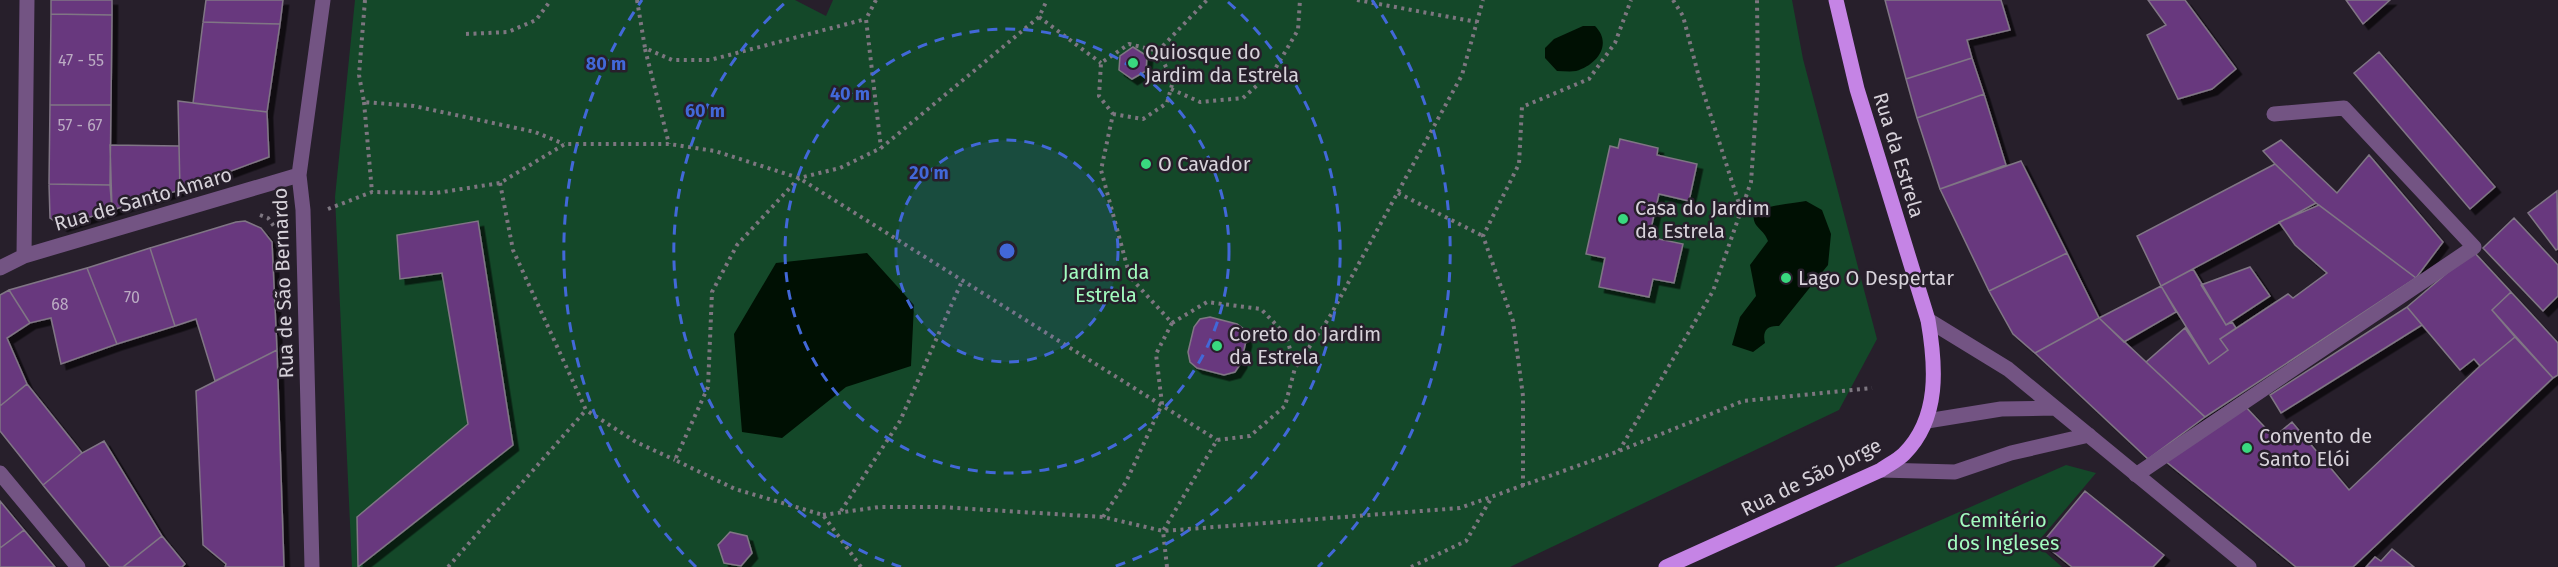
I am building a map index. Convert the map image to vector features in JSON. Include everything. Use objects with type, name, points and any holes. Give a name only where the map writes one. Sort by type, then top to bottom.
[{"type":"main road","name":"Rua da Estrela","points":[[1836,0],[1857,89],[1928,320],[1935,360],[1934,386]]},
{"type":"main road","name":"Rua de São Jorge","points":[[1666,567],[1881,470],[1904,453],[1927,421],[1934,386]]},
{"type":"street","points":[[24,256],[27,0]]},
{"type":"street","name":"Rua de São Bernardo","points":[[312,567],[303,210],[299,175],[323,0]]},
{"type":"street","points":[[2136,475],[2474,247],[2344,108],[2274,114]]},
{"type":"street","name":"Rua de Santo Amaro","points":[[0,268],[24,256],[299,175]]},
{"type":"street","points":[[1928,320],[2008,369],[2249,567]]},
{"type":"street","points":[[1927,421],[2001,409],[2055,408]]},
{"type":"street","points":[[1881,470],[1955,472],[2011,453],[2088,435]]},
{"type":"street","points":[[0,473],[78,567]]},
{"type":"path","points":[[365,0],[359,75],[364,102],[372,192]]},
{"type":"path","points":[[466,34],[508,32],[536,20],[550,0]]},
{"type":"path","points":[[638,0],[645,48],[669,144]]},
{"type":"path","points":[[876,0],[866,19],[881,148]]},
{"type":"path","points":[[675,460],[708,387],[712,292],[737,245],[799,178],[840,168],[881,148],[1039,17],[1047,0]]},
{"type":"path","points":[[1158,51],[1207,0]]},
{"type":"path","points":[[1171,89],[1200,102],[1243,98],[1275,69],[1298,30],[1300,0]]},
{"type":"path","points":[[1358,0],[1477,22]]},
{"type":"path","points":[[364,102],[414,106],[535,132],[565,144],[669,144],[715,151],[799,178],[1217,440],[1250,436],[1285,406],[1295,368],[1329,318],[1462,75],[1483,0]]},
{"type":"path","points":[[1483,236],[1519,164],[1522,107],[1589,79],[1615,43],[1631,0]]},
{"type":"path","points":[[1673,0],[1683,16],[1701,85],[1741,210]]},
{"type":"path","points":[[1619,452],[1713,291],[1751,182],[1758,82],[1757,0]]},
{"type":"path","points":[[1039,17],[1101,63]]},
{"type":"path","points":[[645,48],[672,60],[710,60],[866,19]]},
{"type":"path","points":[[1129,44],[1158,51],[1173,81],[1167,103],[1143,119],[1113,114],[1099,96],[1101,63],[1129,44]]},
{"type":"path","points":[[1113,114],[1101,170],[1130,277],[1172,323]]},
{"type":"path","points":[[325,210],[372,192],[436,193],[500,183],[565,144]]},
{"type":"path","points":[[500,183],[513,250],[586,410],[636,442],[735,489],[823,515],[879,507],[940,507],[1103,517],[1163,531],[1460,508],[1619,452],[1743,401],[1872,388]]},
{"type":"path","points":[[1398,193],[1483,236],[1513,321],[1523,396],[1522,486]]},
{"type":"path","points":[[249,214],[268,218],[276,229]]},
{"type":"path","points":[[840,512],[900,421],[962,281]]},
{"type":"path","points":[[1103,517],[1126,482],[1162,404],[1156,354],[1172,323],[1207,302],[1261,309],[1286,335],[1295,368]]},
{"type":"path","points":[[448,567],[586,410]]},
{"type":"path","points":[[1167,567],[1163,531],[1217,440]]},
{"type":"path","points":[[1410,567],[1466,541],[1492,497]]},
{"type":"path","points":[[823,515],[861,567]]},
{"type":"green space","name":"Jardim da Estrela","points":[[355,0],[795,0],[826,16],[833,0],[1792,0],[1803,59],[1877,339],[1839,410],[1510,567],[352,567],[335,197]]},
{"type":"green space","name":"Cemitério dos Ingleses","points":[[2066,465],[2096,473],[2036,544],[2062,567],[1834,567]]},
{"type":"shaded area","points":[[1583,26],[1595,26],[1600,33],[1603,40],[1600,53],[1584,68],[1574,71],[1557,71],[1545,58],[1545,48],[1554,39]]},
{"type":"shaded area","name":"Lago O Despertar","points":[[1806,201],[1822,210],[1831,234],[1828,265],[1779,326],[1766,330],[1765,343],[1753,352],[1732,345],[1740,317],[1756,296],[1750,265],[1768,241],[1754,221],[1754,212],[1772,206]]},
{"type":"shaded area","points":[[867,253],[914,305],[911,366],[846,387],[782,438],[742,432],[734,334],[776,263]]},
{"type":"building","points":[[51,0],[112,0],[112,15],[51,14]]},
{"type":"building","points":[[206,0],[283,0],[280,24],[203,22]]},
{"type":"building","points":[[1885,0],[2001,0],[2010,30],[1967,40],[1972,58],[1906,79]]},
{"type":"building","points":[[2148,0],[2185,0],[2236,69],[2212,89],[2178,99],[2147,35],[2166,25]]},
{"type":"building","points":[[2346,0],[2390,0],[2363,24]]},
{"type":"building","points":[[51,14],[112,15],[111,105],[50,105]]},
{"type":"building","points":[[203,22],[280,24],[267,112],[193,103]]},
{"type":"building","name":"Quiosque do Jardim da Estrela","points":[[1133,47],[1147,56],[1146,71],[1132,79],[1119,70],[1120,56]]},
{"type":"building","points":[[2379,52],[2495,187],[2470,209],[2354,73]]},
{"type":"building","points":[[1972,58],[1984,94],[1917,118],[1906,79]]},
{"type":"building","points":[[1984,94],[2006,165],[1940,189],[1917,118]]},
{"type":"building","points":[[178,101],[267,112],[269,157],[180,190]]},
{"type":"building","points":[[50,105],[111,105],[110,185],[49,184]]},
{"type":"building","name":"Casa do Jardim da Estrela","points":[[1620,139],[1658,148],[1657,155],[1697,164],[1689,201],[1659,194],[1649,237],[1683,244],[1674,283],[1653,279],[1649,297],[1599,287],[1605,258],[1586,254],[1610,146],[1618,148]]},
{"type":"building","points":[[2281,140],[2337,193],[2369,155],[2443,242],[2416,278],[2316,203],[2263,151]]},
{"type":"building","points":[[110,145],[179,146],[180,190],[112,210]]},
{"type":"building","points":[[2021,161],[2067,253],[1989,291],[1940,189]]},
{"type":"building","points":[[2275,164],[2316,203],[2161,286],[2137,236]]},
{"type":"building","points":[[49,184],[110,185],[112,210],[62,226],[50,218]]},
{"type":"building","points":[[2557,191],[2558,249],[2556,250],[2528,213]]},
{"type":"building","points":[[2319,205],[2416,278],[2205,417],[2146,362],[2185,328],[2209,364],[2228,350],[2220,339],[2288,294],[2293,298],[2327,273],[2295,245],[2279,222]]},
{"type":"building","points":[[2514,218],[2558,265],[2558,296],[2543,311],[2483,248]]},
{"type":"building","points":[[245,221],[261,228],[272,242],[277,350],[215,381],[196,319],[175,326],[150,248]]},
{"type":"building","points":[[478,221],[513,445],[358,567],[357,517],[468,424],[442,273],[400,279],[397,235]]},
{"type":"building","points":[[150,248],[175,326],[117,344],[87,268]]},
{"type":"building","points":[[2473,251],[2511,292],[2492,310],[2515,337],[2480,366],[2474,359],[2460,370],[2407,307]]},
{"type":"building","points":[[2067,253],[2099,318],[2035,353],[2013,334],[1989,291]]},
{"type":"building","points":[[2250,267],[2270,296],[2226,325],[2201,285]]},
{"type":"building","points":[[87,268],[117,344],[61,364],[51,318],[30,323],[9,290]]},
{"type":"building","points":[[2193,269],[2226,325],[2232,322],[2236,328],[2220,339],[2228,350],[2209,364],[2161,286]]},
{"type":"building","points":[[2161,286],[2176,312],[2124,342],[2099,318]]},
{"type":"building","points":[[9,290],[30,323],[7,338],[27,384],[0,406],[0,295]]},
{"type":"building","points":[[2511,292],[2558,343],[2558,375],[2553,378],[2492,310]]},
{"type":"building","points":[[2407,307],[2422,325],[2281,413],[2270,395]]},
{"type":"building","name":"Coreto do Jardim da Estrela","points":[[1210,317],[1237,324],[1245,330],[1246,341],[1241,363],[1235,372],[1224,375],[1197,368],[1190,362],[1188,352],[1194,327],[1200,319]]},
{"type":"building","points":[[2099,318],[2205,417],[2148,459],[2035,353]]},
{"type":"building","name":"Convento de Santo Elói","points":[[2515,337],[2553,378],[2353,567],[2296,567],[2164,460],[2242,403],[2274,437],[2292,422],[2349,490],[2480,366]]},
{"type":"building","points":[[277,350],[284,567],[225,567],[226,564],[203,545],[196,391]]},
{"type":"building","points":[[27,384],[82,453],[43,485],[0,431],[0,406]]},
{"type":"building","points":[[104,441],[162,536],[123,567],[110,567],[43,485],[82,453]]},
{"type":"building","points":[[2085,491],[2164,555],[2153,567],[2072,567],[2042,543]]},
{"type":"building","points":[[0,501],[24,530],[0,548]]},
{"type":"building","points":[[24,530],[55,567],[0,567],[0,548]]},
{"type":"building","points":[[730,532],[747,536],[752,553],[741,566],[724,563],[718,545]]},
{"type":"building","points":[[162,536],[185,564],[182,567],[123,567]]},
{"type":"building","points":[[2392,549],[2414,567],[2366,567],[2375,557],[2381,561]]},
{"type":"place","name":"Quiosque do Jardim da Estrela","points":[[1133,63]]},
{"type":"place","name":"O Cavador","points":[[1146,164]]},
{"type":"place","name":"Casa do Jardim da Estrela","points":[[1623,219]]},
{"type":"place","name":"Lago O Despertar","points":[[1786,278]]},
{"type":"place","name":"Coreto do Jardim da Estrela","points":[[1217,346]]},
{"type":"place","name":"Convento de Santo Elói","points":[[2247,448]]}]
